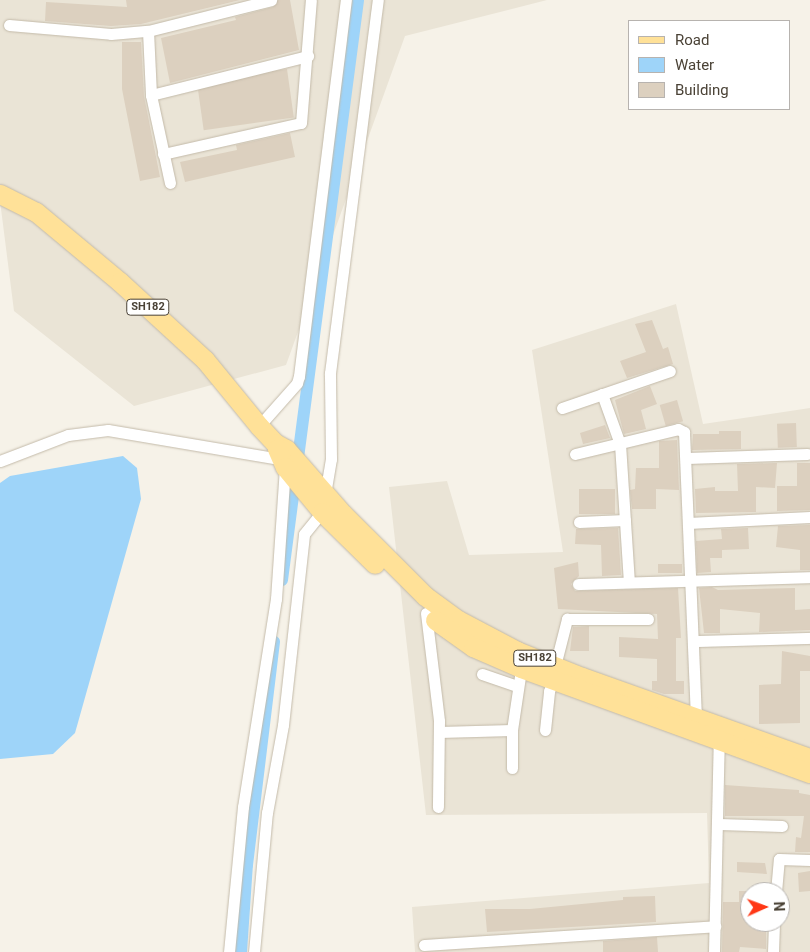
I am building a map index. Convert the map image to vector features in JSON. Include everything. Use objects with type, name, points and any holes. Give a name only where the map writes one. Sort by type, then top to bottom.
[{"type":"main road","name":"SH182","points":[[0,194],[36,212],[120,282],[205,360],[260,426],[284,460],[421,593],[473,647],[520,670],[554,674],[696,715],[719,733],[810,758]]},
{"type":"main road","name":"SH182","points":[[284,460],[310,476],[322,512],[426,613],[445,619]]},
{"type":"main road","name":"SH182","points":[[554,674],[719,733],[810,773]]},
{"type":"street","points":[[9,25],[111,34],[148,31],[272,0]]},
{"type":"street","points":[[163,154],[298,125],[302,117],[311,0]]},
{"type":"street","points":[[260,426],[297,383],[299,376],[346,0]]},
{"type":"street","points":[[317,494],[332,450],[330,373],[378,0]]},
{"type":"street","points":[[148,31],[151,95],[170,183]]},
{"type":"street","points":[[151,95],[308,56]]},
{"type":"street","points":[[562,408],[670,371]]},
{"type":"street","points":[[602,394],[620,444],[630,582]]},
{"type":"street","points":[[575,454],[682,429],[687,458],[696,715]]},
{"type":"street","points":[[0,461],[68,435],[108,430],[284,460],[276,599],[243,808],[229,952]]},
{"type":"street","points":[[687,458],[807,454]]},
{"type":"street","points":[[254,952],[267,813],[283,725],[304,534],[322,512]]},
{"type":"street","points":[[688,523],[810,518]]},
{"type":"street","points":[[579,522],[625,520]]},
{"type":"street","points":[[578,584],[810,578]]},
{"type":"street","points":[[426,613],[439,732],[438,806]]},
{"type":"street","points":[[545,730],[549,691],[566,619],[648,619]]},
{"type":"street","points":[[694,641],[810,638]]},
{"type":"street","points":[[482,674],[520,670],[512,730],[512,768]]},
{"type":"street","points":[[439,732],[512,730]]},
{"type":"street","points":[[714,952],[719,824],[719,733]]},
{"type":"street","points":[[719,824],[782,826]]},
{"type":"street","points":[[777,882],[780,859],[810,860]]},
{"type":"street","points":[[424,945],[468,947],[715,926]]},
{"type":"street","points":[[773,952],[774,932]]},
{"type":"shaded area","points":[[0,0],[547,0],[405,36],[286,365],[134,406],[14,311],[0,201]]},
{"type":"shaded area","points":[[676,304],[703,424],[810,408],[810,952],[415,952],[412,907],[709,883],[707,813],[426,815],[389,487],[447,481],[469,555],[563,552],[532,350]]},
{"type":"water","points":[[123,456],[137,468],[141,499],[75,733],[53,754],[0,759],[0,483],[10,476]]},
{"type":"building","points":[[126,0],[240,0],[141,24],[111,26],[45,21],[46,2],[127,7]]},
{"type":"building","points":[[278,0],[290,0],[299,50],[170,83],[161,38],[236,20],[235,17],[273,7]]},
{"type":"building","points":[[122,42],[141,42],[144,96],[160,177],[140,181],[122,89]]},
{"type":"building","points":[[287,69],[294,118],[204,130],[197,82]]},
{"type":"building","points":[[290,133],[295,157],[185,182],[180,162],[237,150],[236,145]]},
{"type":"building","points":[[652,320],[663,349],[668,347],[673,364],[627,378],[620,361],[646,352],[635,324]]},
{"type":"building","points":[[650,386],[657,404],[641,410],[646,429],[624,434],[615,400]]},
{"type":"building","points":[[677,400],[683,421],[666,426],[660,405]]},
{"type":"building","points":[[796,423],[797,447],[778,448],[777,424]]},
{"type":"building","points":[[605,425],[610,438],[583,444],[580,433]]},
{"type":"building","points":[[719,431],[741,431],[741,449],[692,450],[693,434],[719,434]]},
{"type":"building","points":[[677,440],[679,490],[656,489],[656,509],[632,509],[630,490],[635,489],[636,468],[659,468],[659,441]]},
{"type":"building","points":[[777,463],[775,488],[756,487],[756,512],[696,513],[695,489],[715,487],[715,491],[738,491],[737,464]]},
{"type":"building","points":[[797,463],[810,463],[810,510],[777,511],[777,486],[797,486]]},
{"type":"building","points":[[579,489],[615,489],[615,514],[579,514]]},
{"type":"building","points":[[810,525],[810,570],[800,570],[800,550],[776,547],[778,526]]},
{"type":"building","points":[[618,528],[621,575],[602,576],[601,545],[575,544],[576,529]]},
{"type":"building","points":[[748,528],[749,549],[722,550],[722,558],[710,558],[711,572],[697,573],[696,541],[722,539],[721,529]]},
{"type":"building","points":[[578,562],[579,576],[571,584],[575,591],[678,588],[681,638],[676,638],[676,681],[684,681],[684,694],[664,694],[652,690],[652,681],[657,681],[657,659],[619,657],[619,637],[658,639],[657,614],[558,609],[554,568]]},
{"type":"building","points":[[658,564],[682,564],[682,573],[658,573]]},
{"type":"building","points":[[712,587],[718,590],[795,588],[795,610],[810,609],[810,630],[759,632],[760,613],[720,609],[720,633],[704,633],[699,588]]},
{"type":"building","points":[[589,626],[589,651],[570,651],[573,627]]},
{"type":"building","points":[[782,651],[810,656],[810,671],[800,671],[800,723],[759,724],[759,685],[781,684]]},
{"type":"building","points":[[725,785],[799,790],[799,793],[810,795],[810,852],[795,852],[796,837],[801,838],[804,816],[725,816]]},
{"type":"building","points":[[737,862],[765,863],[767,874],[737,872]]},
{"type":"building","points":[[810,871],[810,891],[799,892],[798,873]]},
{"type":"building","points":[[740,891],[740,932],[766,932],[766,949],[740,947],[739,952],[722,952],[723,902],[739,902]]},
{"type":"building","points":[[655,896],[656,922],[487,932],[485,909],[530,909],[623,900],[623,897]]},
{"type":"building","points":[[657,937],[658,952],[603,952],[603,941]]},
{"type":"waterway","points":[[282,580],[358,0]]},
{"type":"waterway","points":[[241,952],[247,865],[274,642]]}]
